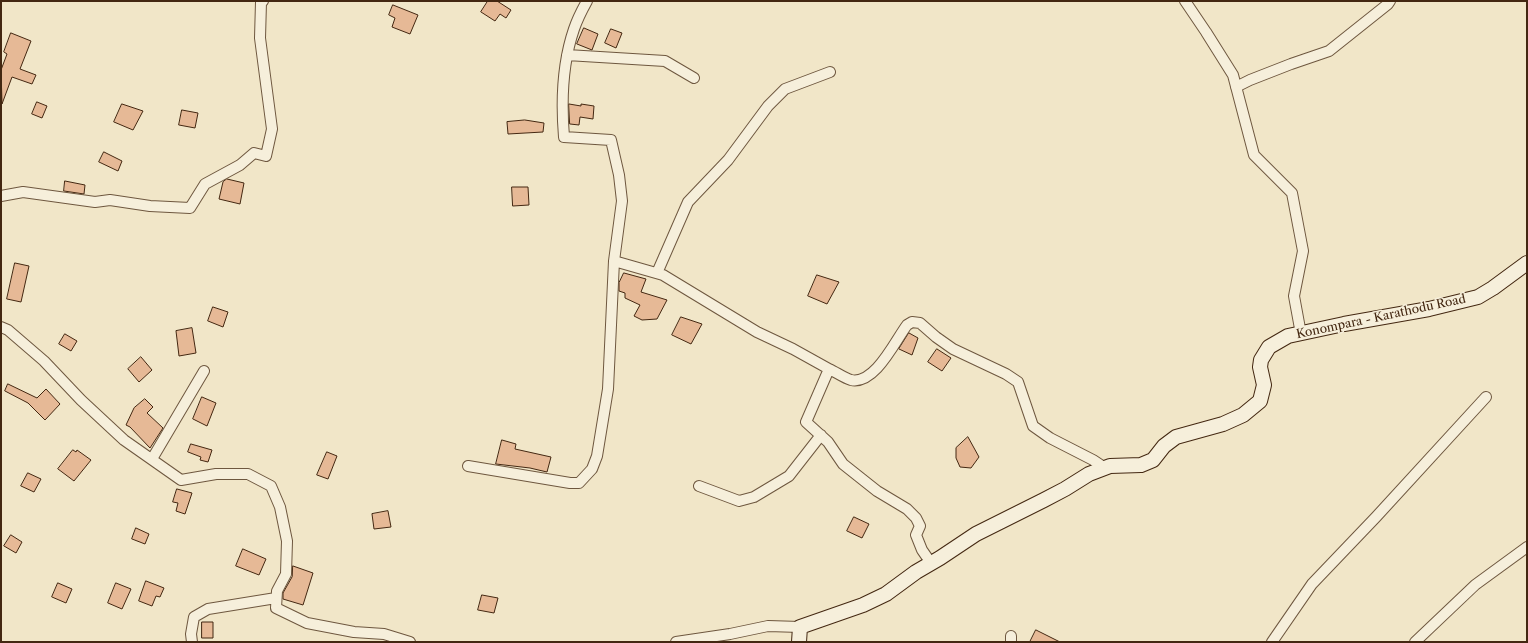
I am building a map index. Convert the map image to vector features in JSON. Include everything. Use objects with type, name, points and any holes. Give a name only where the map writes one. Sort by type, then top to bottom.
[{"type":"main road","name":"Konompara - Karathodu Road","points":[[800,627],[886,594],[916,572],[976,534],[1050,498],[1089,474],[1110,466],[1141,465],[1152,460],[1164,446],[1176,437],[1223,424],[1243,415],[1260,401],[1264,385],[1260,367],[1261,360],[1269,346],[1288,336],[1436,307],[1478,297],[1527,263]]},
{"type":"main road","points":[[799,642],[800,627]]},
{"type":"street","points":[[1,196],[23,192],[95,202],[110,200],[150,206],[190,208],[205,184],[240,165],[254,154],[266,156],[272,129],[260,38],[261,2],[263,1]]},
{"type":"street","points":[[468,466],[570,483],[579,483],[592,469],[596,456],[608,389],[614,261],[622,201],[619,175],[611,140],[564,137],[562,104],[567,55],[574,29],[587,1]]},
{"type":"street","points":[[1185,1],[1233,75],[1254,155],[1292,194],[1303,251],[1294,296],[1301,334]]},
{"type":"street","points":[[1236,87],[1291,64],[1329,51],[1390,1]]},
{"type":"street","points":[[567,55],[665,61],[694,78]]},
{"type":"street","points":[[658,273],[688,202],[728,160],[768,106],[785,89],[830,72]]},
{"type":"street","points":[[614,261],[663,275],[757,332],[850,380],[858,380],[867,377],[876,370],[907,325],[912,322],[920,324],[953,349],[1006,374],[1018,382],[1033,426],[1050,438],[1093,460],[1105,468]]},
{"type":"street","points":[[1,327],[8,330],[44,361],[81,400],[124,440],[182,480],[216,474],[248,474],[271,486],[280,507],[287,541],[286,574],[277,591],[276,608],[307,624],[354,632],[384,634],[410,642]]},
{"type":"street","points":[[828,369],[806,422],[828,442],[843,464],[877,490],[907,509],[916,518],[920,526],[916,535],[922,550],[932,563]]},
{"type":"street","points":[[152,459],[204,371]]},
{"type":"street","points":[[1272,642],[1312,584],[1376,517],[1486,396]]},
{"type":"street","points":[[699,486],[739,501],[754,497],[789,476],[821,435]]},
{"type":"street","points":[[1415,642],[1475,586],[1527,547]]},
{"type":"street","points":[[192,642],[191,634],[194,617],[208,609],[276,598]]},
{"type":"street","points":[[676,642],[730,634],[768,626],[800,627]]},
{"type":"building","points":[[488,1],[497,1],[511,10],[506,18],[500,14],[495,21],[481,12]]},
{"type":"building","points":[[393,5],[418,15],[410,34],[392,27],[395,18],[389,15]]},
{"type":"building","points":[[584,28],[598,34],[592,50],[577,44]]},
{"type":"building","points":[[611,29],[622,33],[616,48],[605,43]]},
{"type":"building","points":[[11,33],[31,41],[20,69],[36,75],[32,84],[12,77],[2,104],[1,70],[7,54],[4,52]]},
{"type":"building","points":[[37,102],[47,106],[42,118],[32,114]]},
{"type":"building","points":[[122,104],[143,111],[133,130],[114,122]]},
{"type":"building","points":[[569,104],[594,106],[593,119],[580,117],[579,125],[570,124]]},
{"type":"building","points":[[182,110],[198,113],[195,128],[179,125]]},
{"type":"building","points":[[525,120],[544,123],[543,132],[508,134],[507,122]]},
{"type":"building","points":[[104,152],[122,161],[118,171],[99,162]]},
{"type":"building","points":[[227,179],[244,183],[240,204],[219,199],[223,182]]},
{"type":"building","points":[[65,181],[85,185],[84,194],[64,191]]},
{"type":"building","points":[[512,187],[528,187],[529,205],[513,206]]},
{"type":"building","points":[[15,263],[29,266],[21,302],[7,299]]},
{"type":"building","points":[[624,273],[646,279],[641,292],[667,300],[657,319],[642,320],[634,316],[640,305],[625,298],[625,293],[619,291],[619,283]]},
{"type":"building","points":[[817,275],[839,282],[827,304],[808,296]]},
{"type":"building","points":[[213,307],[228,312],[223,327],[208,321]]},
{"type":"building","points":[[681,317],[702,324],[691,344],[672,335]]},
{"type":"building","points":[[192,328],[196,353],[179,356],[176,331]]},
{"type":"building","points":[[909,333],[918,338],[912,355],[899,349]]},
{"type":"building","points":[[65,334],[77,341],[71,351],[59,344]]},
{"type":"building","points":[[937,349],[951,358],[942,371],[928,362]]},
{"type":"building","points":[[141,357],[152,370],[139,382],[128,369]]},
{"type":"building","points":[[8,384],[37,398],[46,389],[60,404],[45,420],[28,403],[5,391]]},
{"type":"building","points":[[202,397],[216,403],[207,426],[193,419]]},
{"type":"building","points":[[145,399],[153,407],[147,413],[163,428],[150,448],[130,427],[126,425],[134,408]]},
{"type":"building","points":[[968,437],[979,457],[971,468],[960,467],[956,458],[956,448]]},
{"type":"building","points":[[502,440],[516,444],[515,449],[551,457],[547,472],[530,468],[496,464]]},
{"type":"building","points":[[191,444],[212,450],[208,462],[200,460],[201,457],[188,452]]},
{"type":"building","points":[[73,450],[76,452],[77,450],[91,460],[74,481],[58,469]]},
{"type":"building","points":[[327,452],[337,456],[328,479],[317,475]]},
{"type":"building","points":[[28,473],[41,479],[34,492],[21,486]]},
{"type":"building","points":[[177,489],[192,493],[185,514],[176,511],[178,503],[173,502]]},
{"type":"building","points":[[388,511],[391,527],[374,529],[372,514]]},
{"type":"building","points":[[854,517],[869,524],[862,538],[847,531]]},
{"type":"building","points":[[136,528],[149,534],[145,544],[132,539]]},
{"type":"building","points":[[11,535],[22,542],[16,553],[4,546]]},
{"type":"building","points":[[243,549],[266,559],[259,575],[236,566]]},
{"type":"building","points":[[293,566],[313,573],[303,605],[283,599],[283,593],[292,577]]},
{"type":"building","points":[[146,581],[164,588],[160,597],[156,596],[152,606],[139,601]]},
{"type":"building","points":[[58,583],[72,589],[66,603],[52,597]]},
{"type":"building","points":[[116,583],[131,589],[122,609],[108,603]]},
{"type":"building","points":[[482,595],[498,598],[494,613],[478,610]]},
{"type":"building","points":[[202,622],[213,622],[213,638],[202,638]]},
{"type":"building","points":[[1036,630],[1060,642],[1030,642]]}]
